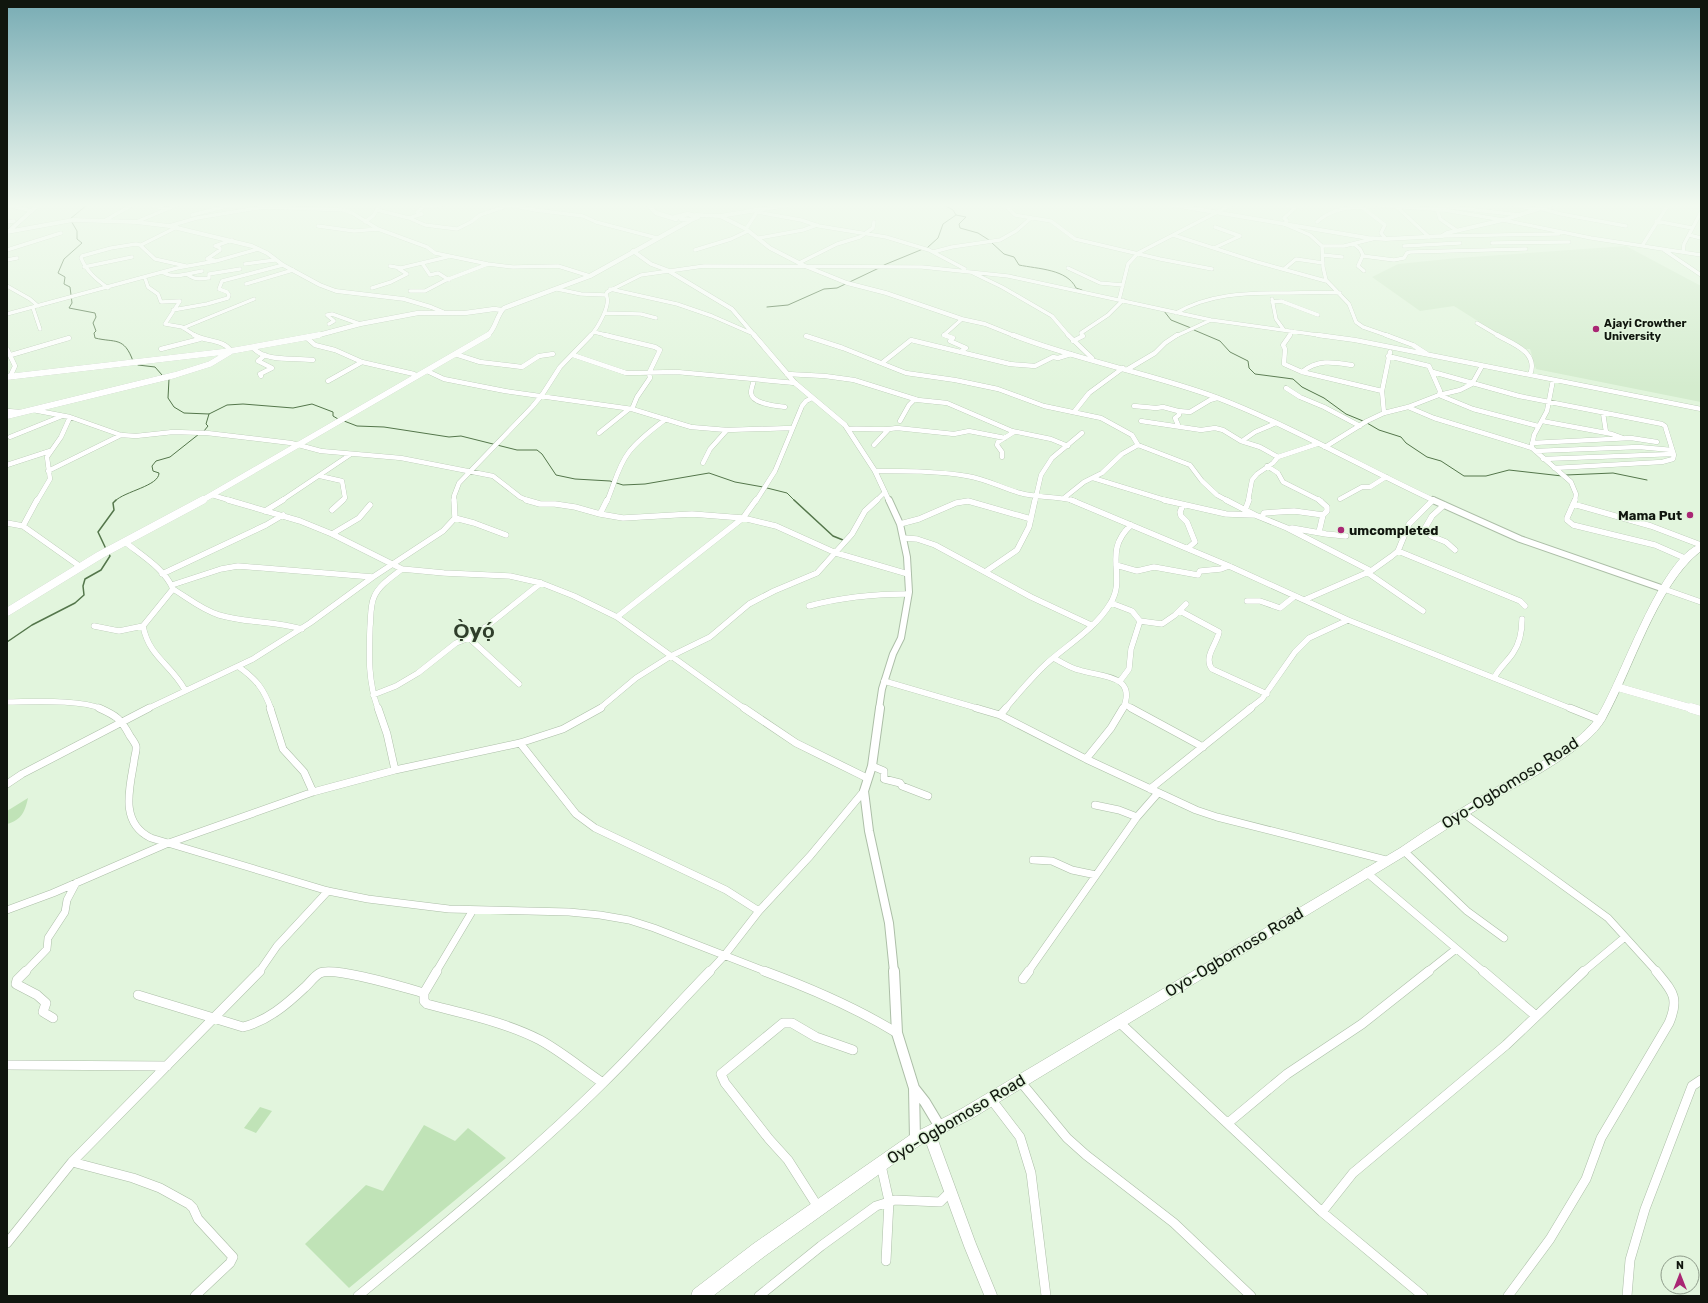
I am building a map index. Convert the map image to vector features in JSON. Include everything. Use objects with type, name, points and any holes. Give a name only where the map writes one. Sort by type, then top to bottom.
[{"type":"highway","name":"Oyo-Ogbomoso Road","points":[[700,1296],[759,1250],[914,1140],[991,1099],[1366,872],[1404,851],[1463,813],[1550,761],[1581,739],[1600,720],[1664,589],[1681,564],[1701,546]]},
{"type":"main road","points":[[8,377],[253,348],[306,338],[360,324],[418,313],[465,313],[500,309],[557,289],[605,266]]},
{"type":"main road","points":[[349,412],[427,371],[486,332],[500,309],[506,304],[588,275]]},
{"type":"main road","points":[[7,607],[78,565],[148,528],[414,374],[455,354],[491,332],[500,309]]},
{"type":"main road","points":[[7,416],[175,375],[210,364],[231,351]]},
{"type":"main road","points":[[115,546],[212,495],[294,444]]},
{"type":"main road","points":[[7,612],[100,554]]},
{"type":"main road","points":[[1617,687],[1701,711]]},
{"type":"main road","points":[[935,1130],[951,1191],[970,1245],[991,1296]]},
{"type":"street","points":[[84,267],[90,266]]},
{"type":"street","points":[[7,314],[186,266]]},
{"type":"street","points":[[173,310],[207,304],[228,298],[229,295],[227,292],[219,289],[222,281],[280,266]]},
{"type":"street","points":[[285,266],[320,285],[336,291],[413,302],[433,307],[443,312]]},
{"type":"street","points":[[390,266],[399,268],[412,266]]},
{"type":"street","points":[[423,266],[430,275],[438,273],[449,280]]},
{"type":"street","points":[[410,292],[425,291],[484,266]]},
{"type":"street","points":[[500,266],[515,268],[542,266]]},
{"type":"street","points":[[557,266],[588,275]]},
{"type":"street","points":[[656,266],[667,270],[726,304],[736,312],[751,333],[794,383],[827,409],[849,429],[874,471],[900,524],[907,557],[907,608],[901,638],[884,681],[872,766],[864,791],[869,831],[890,929],[897,1033],[914,1088],[914,1140]]},
{"type":"street","points":[[606,295],[610,290],[641,275],[667,270],[704,266],[931,267],[1008,276],[1211,320],[1292,331],[1394,348],[1701,409]]},
{"type":"street","points":[[805,266],[849,283],[962,319],[985,324],[1036,344],[1126,368],[1217,398],[1276,423],[1433,500],[1520,539],[1701,602]]},
{"type":"street","points":[[959,266],[1002,287],[1052,316],[1074,341],[1092,358]]},
{"type":"street","points":[[1074,341],[1083,336],[1081,333],[1108,315],[1121,300],[1127,266]]},
{"type":"street","points":[[1196,266],[1212,269]]},
{"type":"street","points":[[1273,266],[1326,280],[1340,293],[1349,305],[1356,323],[1412,345],[1429,355]]},
{"type":"street","points":[[1284,269],[1288,266]]},
{"type":"street","points":[[1323,266],[1326,280]]},
{"type":"street","points":[[1358,266],[1364,271]]},
{"type":"street","points":[[1688,266],[1701,275]]},
{"type":"street","points":[[84,267],[95,279],[108,288]]},
{"type":"street","points":[[372,288],[391,282],[407,274],[399,268]]},
{"type":"street","points":[[1068,268],[1075,270],[1097,282],[1123,285]]},
{"type":"street","points":[[187,274],[191,278],[197,280],[209,278],[209,274],[220,271],[240,269]]},
{"type":"street","points":[[246,284],[293,270]]},
{"type":"street","points":[[164,273],[169,276],[202,271]]},
{"type":"street","points":[[145,278],[148,287],[158,294],[161,302],[180,301],[173,310],[166,324],[184,328],[200,339],[224,344],[229,347],[231,351]]},
{"type":"street","points":[[7,286],[30,299],[38,306]]},
{"type":"street","points":[[557,289],[581,294],[606,295]]},
{"type":"street","points":[[610,290],[677,304],[712,316],[751,333]]},
{"type":"street","points":[[1176,313],[1190,304],[1224,295],[1242,293],[1340,293]]},
{"type":"street","points":[[1270,293],[1276,319],[1284,330]]},
{"type":"street","points":[[7,784],[22,774],[122,721],[185,690],[239,666],[302,629],[393,563],[443,531],[455,518],[454,496],[456,489],[469,472],[542,396],[554,375],[594,332],[608,305],[608,298],[606,295]]},
{"type":"street","points":[[184,328],[254,299]]},
{"type":"street","points":[[1272,302],[1281,301],[1318,315]]},
{"type":"street","points":[[33,308],[40,329]]},
{"type":"street","points":[[605,313],[641,314],[656,318]]},
{"type":"street","points":[[329,324],[334,321],[327,315],[332,314],[360,324]]},
{"type":"street","points":[[960,352],[966,348],[950,341],[953,338],[944,334],[962,319]]},
{"type":"street","points":[[1074,412],[1080,401],[1088,392],[1126,368],[1155,353],[1165,343],[1177,335],[1211,320]]},
{"type":"street","points":[[1477,323],[1528,353],[1534,366],[1530,375]]},
{"type":"street","points":[[1292,331],[1282,345],[1285,349],[1284,364],[1302,372],[1382,391]]},
{"type":"street","points":[[594,332],[658,348],[660,353],[650,373],[650,378],[631,409],[599,433]]},
{"type":"street","points":[[806,336],[843,348],[906,373],[955,380],[998,389],[1029,401],[1101,418],[1122,427],[1132,436],[1138,445],[1186,463],[1195,470],[1202,481],[1212,491],[1245,510],[1287,528],[1369,572],[1423,611]]},
{"type":"street","points":[[11,355],[69,338]]},
{"type":"street","points":[[306,338],[315,345],[335,350],[362,362],[414,374]]},
{"type":"street","points":[[161,349],[200,339]]},
{"type":"street","points":[[882,363],[911,340],[1010,364],[1035,366],[1053,357],[1058,358],[1064,355],[1075,354]]},
{"type":"street","points":[[253,348],[265,355],[313,360]]},
{"type":"street","points":[[1384,414],[1382,391],[1388,356],[1394,348]]},
{"type":"street","points":[[7,349],[15,366],[8,377]]},
{"type":"street","points":[[455,354],[480,362],[522,367],[539,356],[553,354]]},
{"type":"street","points":[[986,358],[992,354]]},
{"type":"street","points":[[261,376],[260,374],[272,368],[258,360],[265,355]]},
{"type":"street","points":[[573,355],[611,370],[631,374],[677,372],[794,383]]},
{"type":"street","points":[[1388,356],[1428,365],[1433,372],[1436,386],[1440,391],[1439,395]]},
{"type":"street","points":[[1302,372],[1307,367],[1322,360],[1352,365]]},
{"type":"street","points":[[328,381],[362,362]]},
{"type":"street","points":[[1325,447],[1384,414],[1408,407],[1439,395],[1460,390],[1472,384],[1482,366]]},
{"type":"street","points":[[427,371],[449,380],[505,391],[631,409],[691,427],[727,430],[792,428]]},
{"type":"street","points":[[1433,372],[1467,381],[1506,395],[1527,397],[1557,406],[1603,413],[1663,425],[1673,452],[1674,459],[1662,462],[1554,468]]},
{"type":"street","points":[[787,374],[809,374],[846,379],[869,384],[915,399],[950,404],[970,415],[987,420],[997,426],[1014,432],[1051,439],[1068,446]]},
{"type":"street","points":[[754,380],[751,393],[754,399],[765,404],[785,407]]},
{"type":"street","points":[[1533,447],[1538,426],[1542,421],[1549,403],[1553,380]]},
{"type":"street","points":[[1286,388],[1300,397],[1364,424]]},
{"type":"street","points":[[1439,395],[1473,409],[1538,426]]},
{"type":"street","points":[[617,617],[743,518],[765,489],[775,471],[792,428],[804,403],[812,398]]},
{"type":"street","points":[[1134,406],[1156,408],[1163,407],[1190,412],[1210,400],[1217,398]]},
{"type":"street","points":[[900,421],[909,405],[915,399]]},
{"type":"street","points":[[1408,407],[1431,417],[1533,447],[1639,447],[1673,452]]},
{"type":"street","points":[[32,409],[70,417],[121,435],[136,436],[192,432],[207,433],[294,444],[321,451],[401,458],[493,476],[520,498],[540,504],[564,505],[623,518],[692,514],[743,518],[776,526],[836,553],[908,574]]},
{"type":"street","points":[[7,410],[20,412]]},
{"type":"street","points":[[1179,411],[1179,415],[1175,418],[1179,427]]},
{"type":"street","points":[[1603,413],[1606,432]]},
{"type":"street","points":[[10,437],[63,415]]},
{"type":"street","points":[[23,526],[31,509],[48,484],[50,479],[46,464],[50,451],[61,436],[70,417]]},
{"type":"street","points":[[600,514],[613,488],[621,465],[636,444],[666,419]]},
{"type":"street","points":[[1141,421],[1204,431],[1219,429],[1242,441],[1260,446],[1278,457]]},
{"type":"street","points":[[1542,421],[1606,432],[1623,438],[1657,442]]},
{"type":"street","points":[[1242,441],[1258,430],[1276,423]]},
{"type":"street","points":[[849,429],[864,428],[888,430],[897,428],[954,434],[969,431],[1004,438]]},
{"type":"street","points":[[703,463],[710,449],[727,430]]},
{"type":"street","points":[[874,445],[888,430]]},
{"type":"street","points":[[1002,457],[1002,452],[997,445],[1004,438],[1014,432]]},
{"type":"street","points":[[985,572],[1017,550],[1029,527],[1042,476],[1052,458],[1082,433]]},
{"type":"street","points":[[48,471],[121,435]]},
{"type":"street","points":[[1533,447],[1623,438]]},
{"type":"street","points":[[1245,510],[1251,493],[1250,484],[1252,477],[1275,462],[1278,457],[1317,444]]},
{"type":"street","points":[[1064,498],[1084,482],[1102,473],[1122,454],[1138,445]]},
{"type":"street","points":[[1533,447],[1543,459],[1566,476],[1574,487],[1576,494],[1567,520],[1573,525],[1655,545],[1687,558]]},
{"type":"street","points":[[7,465],[50,451]]},
{"type":"street","points":[[1543,459],[1673,452]]},
{"type":"street","points":[[265,511],[320,476],[350,454]]},
{"type":"street","points":[[1267,466],[1278,473],[1283,482],[1321,501],[1327,509],[1323,515],[1319,532]]},
{"type":"street","points":[[874,471],[924,471],[968,476],[1036,497],[1064,498],[1079,502],[1188,548],[1348,620],[1600,720]]},
{"type":"street","points":[[320,476],[342,481],[345,498],[332,510]]},
{"type":"street","points":[[1340,499],[1362,487],[1370,487],[1386,476]]},
{"type":"street","points":[[1093,478],[1124,489],[1183,505],[1219,512],[1255,515]]},
{"type":"street","points":[[7,910],[76,883],[166,844],[313,792],[395,770],[520,744],[562,729],[596,712],[636,678],[671,656],[710,638],[749,604],[817,573],[852,534],[864,511],[885,492]]},
{"type":"street","points":[[212,495],[283,515],[332,534],[393,563],[402,569],[436,573],[510,576],[541,583],[574,596],[617,617],[796,744],[867,778]]},
{"type":"street","points":[[1304,600],[1369,572],[1398,550],[1409,524],[1433,500]]},
{"type":"street","points":[[900,524],[919,519],[956,503],[968,501],[1031,519]]},
{"type":"street","points":[[1573,504],[1658,528],[1701,546]]},
{"type":"street","points":[[332,534],[359,518],[370,505]]},
{"type":"street","points":[[1183,505],[1180,512],[1181,516],[1187,522],[1195,542],[1188,548]]},
{"type":"street","points":[[1444,505],[1432,516],[1425,528],[1431,536],[1446,542],[1455,550]]},
{"type":"street","points":[[1262,517],[1264,513],[1291,509],[1323,515]]},
{"type":"street","points":[[162,574],[266,525],[283,515]]},
{"type":"street","points":[[455,518],[474,523],[506,535]]},
{"type":"street","points":[[7,523],[23,526],[78,565]]},
{"type":"street","points":[[1000,715],[1027,682],[1091,625],[1111,603],[1116,591],[1118,539],[1124,530],[1131,525]]},
{"type":"street","points":[[1287,528],[1319,532],[1334,536],[1346,536]]},
{"type":"street","points":[[903,538],[917,539],[935,544],[1031,597],[1091,625]]},
{"type":"street","points":[[125,542],[162,574],[173,587],[206,610],[218,615],[288,624],[302,629]]},
{"type":"street","points":[[1398,550],[1520,601],[1525,606]]},
{"type":"street","points":[[1116,565],[1137,571],[1154,567],[1198,575],[1200,571],[1221,569],[1229,566]]},
{"type":"street","points":[[94,626],[119,632],[143,626],[173,587],[221,569],[238,566],[373,577]]},
{"type":"street","points":[[395,770],[387,734],[373,695],[368,670],[373,598],[379,588],[402,569]]},
{"type":"street","points":[[373,695],[407,680],[456,643],[469,638],[541,583]]},
{"type":"street","points":[[809,606],[825,601],[874,595],[908,594]]},
{"type":"street","points":[[1247,601],[1264,601],[1280,608],[1294,596]]},
{"type":"street","points":[[1111,603],[1132,611],[1140,621],[1162,624],[1180,611],[1186,604]]},
{"type":"street","points":[[1180,611],[1219,632],[1214,648],[1207,661],[1208,665],[1212,669],[1266,694]]},
{"type":"street","points":[[1494,678],[1498,668],[1513,652],[1520,637],[1522,619]]},
{"type":"street","points":[[1023,979],[1154,791],[1266,694],[1295,652],[1309,638],[1348,620]]},
{"type":"street","points":[[1120,681],[1129,669],[1131,649],[1140,621]]},
{"type":"street","points":[[143,626],[144,638],[155,656],[178,677],[185,690]]},
{"type":"street","points":[[469,638],[519,684]]},
{"type":"street","points":[[1053,658],[1079,671],[1110,676],[1120,681],[1125,689],[1127,698],[1126,705],[1118,718],[1086,759]]},
{"type":"street","points":[[239,666],[255,679],[267,697],[283,749],[304,772],[313,792]]},
{"type":"street","points":[[884,681],[1000,715],[1086,759],[1196,810],[1217,817],[1386,860]]},
{"type":"street","points":[[7,702],[68,703],[97,707],[115,715],[122,721],[136,746],[129,792],[129,806],[135,826],[141,833],[166,844],[328,891],[357,897],[440,908],[473,910],[569,911],[617,917],[650,927],[836,1001],[875,1018],[897,1033]]},
{"type":"street","points":[[1126,705],[1203,747]]},
{"type":"street","points":[[520,744],[576,814],[595,828],[726,890],[759,911]]},
{"type":"street","points":[[872,766],[884,771],[884,779],[900,783],[902,786],[928,796]]},
{"type":"street","points":[[358,1296],[455,1216],[547,1135],[603,1083],[724,956],[759,911],[810,856],[864,791]]},
{"type":"street","points":[[1095,805],[1119,810],[1137,817]]},
{"type":"street","points":[[1463,813],[1608,918],[1653,967],[1674,998],[1675,1009],[1670,1023],[1604,1133],[1586,1179],[1550,1239],[1508,1296]]},
{"type":"street","points":[[1404,851],[1467,911],[1504,938]]},
{"type":"street","points":[[1033,860],[1052,861],[1072,870],[1096,875]]},
{"type":"street","points":[[1366,872],[1456,950],[1536,1016]]},
{"type":"street","points":[[53,1018],[43,1012],[46,1003],[37,995],[16,984],[16,980],[47,949],[48,938],[66,912],[67,900],[76,883]]},
{"type":"street","points":[[7,1243],[72,1162],[258,973],[277,946],[328,891]]},
{"type":"street","points":[[473,910],[424,993],[423,998],[427,1004],[472,1015],[511,1027],[540,1040],[603,1083]]},
{"type":"street","points":[[1322,1212],[1353,1173],[1506,1045],[1586,969],[1624,937]]},
{"type":"street","points":[[1228,1123],[1287,1074],[1362,1024],[1456,950]]},
{"type":"street","points":[[138,995],[237,1026],[253,1026],[296,996],[320,973],[325,972],[347,974],[424,993]]},
{"type":"street","points":[[1119,1022],[1322,1212],[1423,1296]]},
{"type":"street","points":[[818,1208],[788,1160],[769,1139],[725,1083],[721,1074],[783,1023],[792,1023],[816,1037],[853,1050]]},
{"type":"street","points":[[7,1065],[167,1066]]},
{"type":"street","points":[[1627,1296],[1630,1260],[1645,1209],[1692,1086],[1701,1080]]},
{"type":"street","points":[[1020,1081],[1067,1138],[1086,1155],[1174,1223],[1251,1296]]},
{"type":"street","points":[[914,1088],[925,1102],[935,1130]]},
{"type":"street","points":[[991,1099],[1020,1137],[1026,1155],[1031,1174],[1046,1296]]},
{"type":"street","points":[[72,1162],[133,1178],[160,1188],[193,1208],[198,1219],[233,1255],[230,1263],[195,1296]]},
{"type":"street","points":[[881,1164],[889,1201],[886,1261]]},
{"type":"street","points":[[759,1296],[796,1264],[869,1210],[889,1201],[905,1200],[929,1203],[940,1202],[951,1191]]},
{"type":"shaded area","name":"Ajayi Crowther University","points":[[1394,266],[1663,266],[1701,286],[1701,402],[1536,369],[1530,349],[1522,349],[1454,306],[1420,311],[1372,277]]},
{"type":"shaded area","points":[[28,798],[26,807],[22,814],[16,820],[7,824],[7,811]]},
{"type":"shaded area","points":[[260,1107],[272,1111],[256,1133],[244,1128]]},
{"type":"shaded area","points":[[424,1125],[455,1141],[468,1128],[506,1158],[349,1288],[305,1244],[366,1185],[383,1191]]},
{"type":"waterway","points":[[61,266],[58,273],[65,277],[64,284],[70,287],[72,303],[69,308],[95,313],[96,317],[93,323],[96,331],[94,333],[95,338],[122,344],[130,353],[133,361]]},
{"type":"waterway","points":[[1024,266],[1059,273],[1072,282],[1076,288],[1082,290]]},
{"type":"waterway","points":[[767,307],[788,305],[824,289],[837,288],[879,268]]},
{"type":"waterway","points":[[1164,311],[1171,320],[1191,328]]},
{"type":"waterway","points":[[1194,330],[1220,341],[1230,352],[1248,361],[1249,368],[1255,374],[1293,379],[1302,387],[1324,398],[1346,414],[1363,421]]},
{"type":"waterway","points":[[138,365],[155,367],[162,375]]},
{"type":"waterway","points":[[169,379],[168,398],[174,407],[184,413],[209,414]]},
{"type":"waterway","points":[[209,414],[227,405],[243,404],[293,408],[312,404],[333,412],[333,416],[338,419]]},
{"type":"waterway","points":[[204,431],[208,426],[206,424],[209,414]]},
{"type":"waterway","points":[[344,421],[357,426],[384,427],[449,437],[461,436],[517,450],[537,450],[542,454],[556,475],[575,479],[610,481],[623,485],[645,484],[709,473],[735,482],[763,487]]},
{"type":"waterway","points":[[1367,423],[1379,430],[1401,437],[1406,443],[1427,457],[1441,461],[1464,476],[1486,476],[1509,470],[1562,476]]},
{"type":"waterway","points":[[115,501],[126,494],[148,485],[158,478],[159,473],[153,471],[152,466],[156,461],[170,457],[199,434]]},
{"type":"waterway","points":[[1566,475],[1613,473],[1647,480]]},
{"type":"waterway","points":[[767,488],[787,493],[794,500]]},
{"type":"waterway","points":[[794,500],[833,536],[843,540]]},
{"type":"waterway","points":[[106,549],[98,532],[114,510],[113,503],[115,501]]},
{"type":"waterway","points":[[7,642],[32,625],[75,603],[84,595],[83,586],[85,579],[101,570],[110,556],[109,554]]},
{"type":"place","name":"Ajayi Crowther University","points":[[1596,329]]},
{"type":"place","name":"Mama Put","points":[[1690,515]]},
{"type":"place","name":"umcompleted","points":[[1341,530]]},
{"type":"district","name":"Ọ̀yọ́","points":[[474,630]]}]
